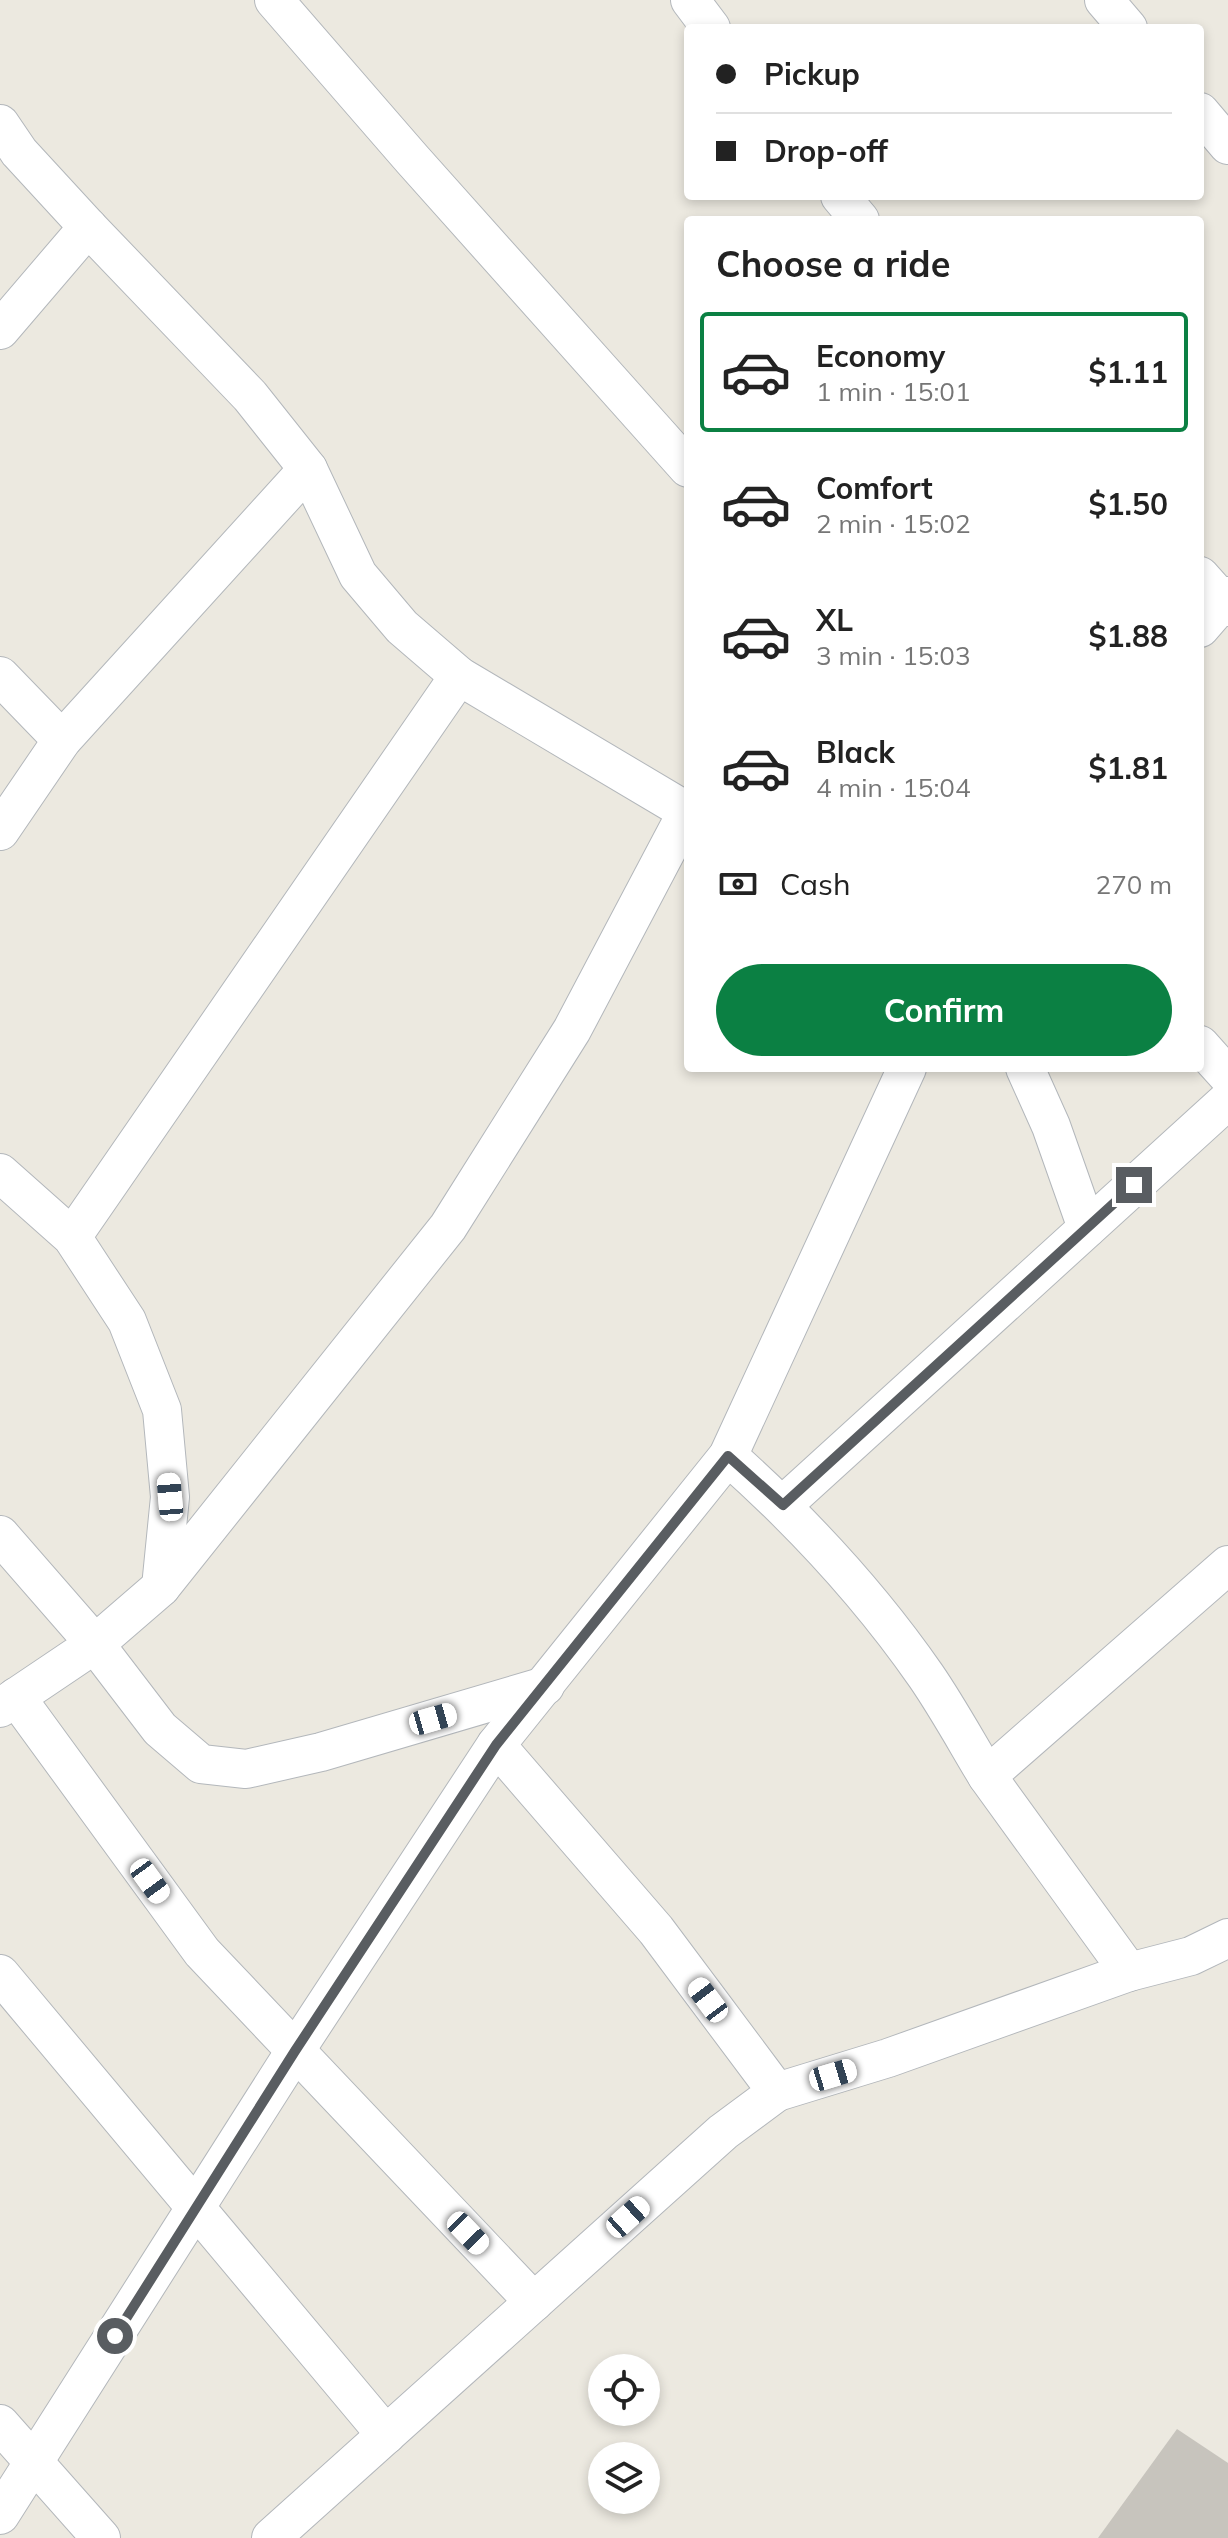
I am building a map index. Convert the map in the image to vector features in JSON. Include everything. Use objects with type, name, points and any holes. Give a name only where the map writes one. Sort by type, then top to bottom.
[{"type":"street","points":[[274,0],[684,463]]},
{"type":"street","points":[[690,0],[708,24]]},
{"type":"street","points":[[1104,0],[1125,24]]},
{"type":"street","points":[[1204,117],[1228,145]]},
{"type":"street","points":[[0,124],[19,152],[250,396],[308,469],[358,575],[402,627],[459,676],[684,810]]},
{"type":"street","points":[[843,200],[857,216]]},
{"type":"street","points":[[0,330],[88,227]]},
{"type":"street","points":[[0,831],[62,740],[308,469]]},
{"type":"street","points":[[0,676],[62,740]]},
{"type":"street","points":[[72,1237],[459,676]]},
{"type":"street","points":[[534,2302],[202,1952],[8,1702],[95,1644],[161,1587],[448,1227],[572,1030],[684,818]]},
{"type":"street","points":[[1204,1049],[1228,1076]]},
{"type":"street","points":[[0,2515],[295,2051],[496,1745],[728,1456],[905,1072]]},
{"type":"street","points":[[1027,1072],[1051,1126],[1087,1228]]},
{"type":"street","points":[[783,1505],[1228,1100]]},
{"type":"street","points":[[0,1173],[72,1237],[127,1321],[162,1410],[170,1497],[161,1587]]},
{"type":"street","points":[[728,1456],[783,1505],[845,1571],[926,1676],[987,1776],[1129,1972]]},
{"type":"street","points":[[0,1535],[95,1644],[160,1729],[201,1764],[246,1769],[321,1752],[545,1686]]},
{"type":"street","points":[[987,1776],[1228,1565]]},
{"type":"street","points":[[496,1745],[656,1930],[777,2092]]},
{"type":"street","points":[[271,2538],[723,2132],[777,2092],[888,2058],[1129,1972],[1191,1956],[1228,1938]]},
{"type":"street","points":[[0,1974],[386,2435]]},
{"type":"street","points":[[0,2424],[101,2538]]},
{"type":"building","points":[[1177,2429],[1228,2463],[1228,2538],[1098,2538]]},
{"type":"route","points":[[115,2336],[295,2051],[496,1745],[728,1456],[783,1505],[1134,1185]]}]
